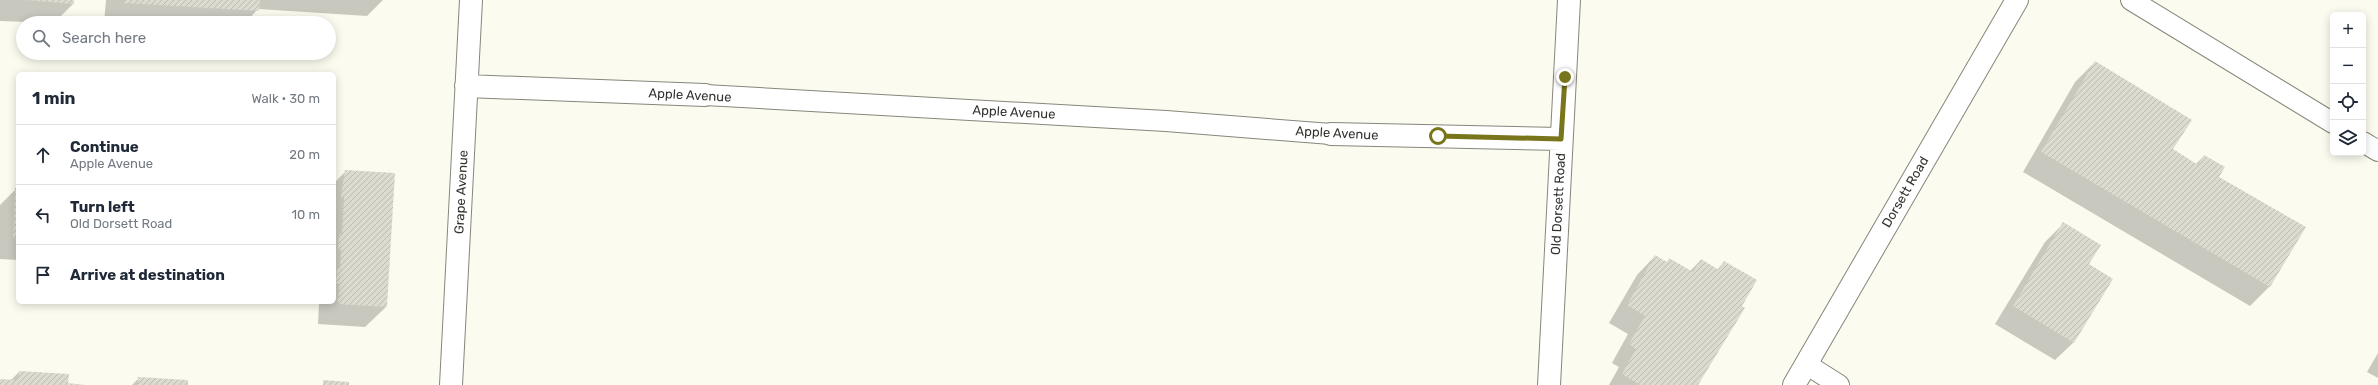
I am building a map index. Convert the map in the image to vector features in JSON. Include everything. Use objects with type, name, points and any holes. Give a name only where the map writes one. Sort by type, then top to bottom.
[{"type":"street","name":"Grape Avenue","points":[[452,385],[471,0]]},
{"type":"street","name":"Old Dorsett Road","points":[[1549,385],[1569,0]]},
{"type":"street","name":"Dorsett Road","points":[[1794,385],[2017,0]]},
{"type":"street","name":"Apple Avenue","points":[[466,86],[705,95]]},
{"type":"street","name":"Apple Avenue","points":[[1331,134],[1561,139]]},
{"type":"lane","points":[[2131,0],[2330,121]]},
{"type":"lane","name":"Apple Avenue","points":[[705,95],[1166,121],[1331,134]]},
{"type":"lane","points":[[2366,144],[2378,151]]},
{"type":"lane","points":[[1806,364],[1839,385]]},
{"type":"building","points":[[24,0],[74,0],[74,4]]},
{"type":"building","points":[[125,0],[260,0],[259,11],[124,3]]},
{"type":"building","points":[[2095,61],[2192,120],[2173,149],[2198,165],[2204,155],[2225,167],[2219,177],[2306,227],[2270,287],[2041,152]]},
{"type":"building","points":[[345,170],[395,173],[387,307],[338,304],[339,284],[336,283],[337,268],[340,268],[341,250],[338,249],[339,234],[342,234],[344,197],[341,197]]},
{"type":"building","points":[[15,188],[16,188],[16,239],[13,238]]},
{"type":"building","points":[[2063,222],[2101,245],[2089,264],[2113,279],[2074,343],[2013,306]]},
{"type":"building","points":[[1655,255],[1667,262],[1669,258],[1693,272],[1701,259],[1719,270],[1724,261],[1757,280],[1742,306],[1745,308],[1698,385],[1640,385],[1622,374],[1636,349],[1629,344],[1645,316],[1627,305]]},
{"type":"building","points":[[19,371],[69,374],[68,383],[83,385],[0,385],[0,379],[18,380]]},
{"type":"building","points":[[138,377],[188,380],[188,385],[138,385]]},
{"type":"building","points":[[323,380],[349,382],[349,385],[323,385]]},
{"type":"route","points":[[1438,136],[1561,139],[1565,77]]}]
